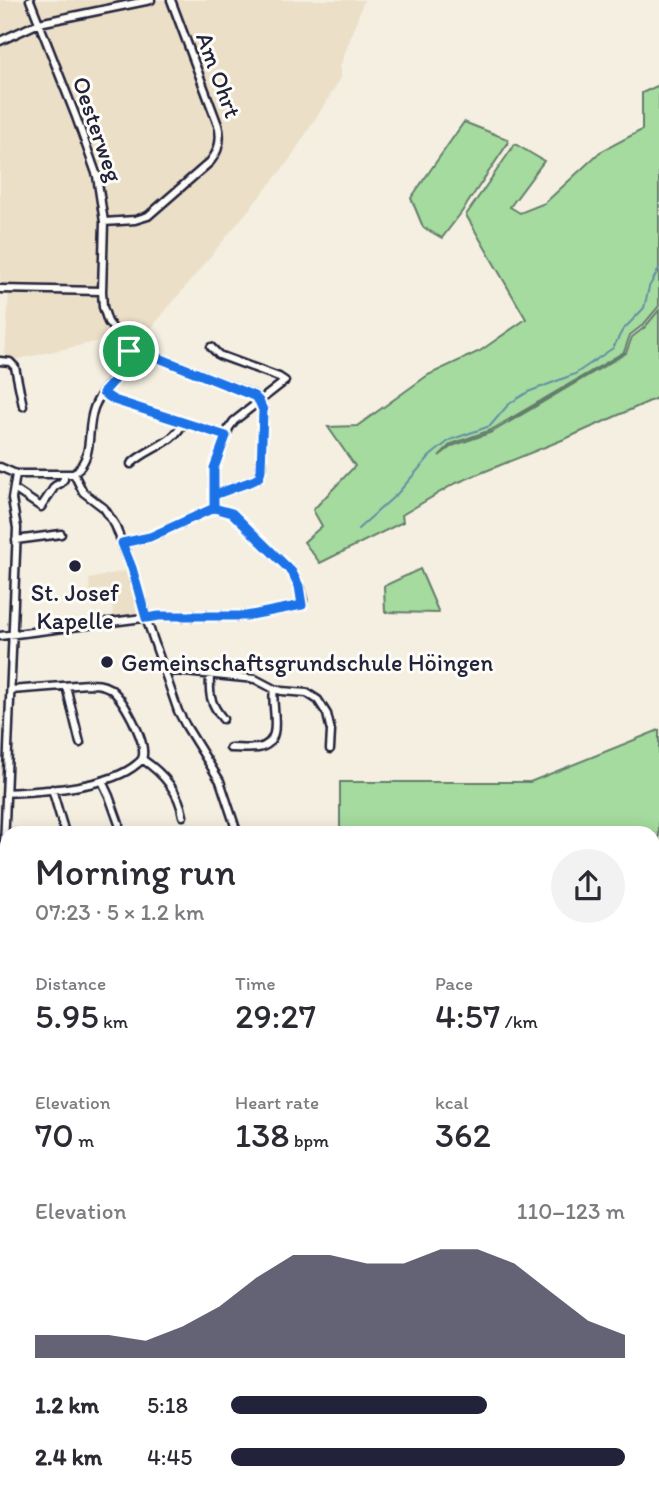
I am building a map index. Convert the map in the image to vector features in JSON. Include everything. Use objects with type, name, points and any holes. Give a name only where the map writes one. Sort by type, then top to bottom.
[{"type":"street","name":"Oesterweg","points":[[30,0],[97,176],[104,222],[103,307],[108,322],[129,351]]},
{"type":"street","points":[[0,41],[39,23],[151,0]]},
{"type":"street","name":"Am Ohrt","points":[[104,222],[135,220],[148,216],[210,162],[217,150],[219,125],[171,0]]},
{"type":"street","points":[[0,289],[102,290]]},
{"type":"street","points":[[211,347],[219,355],[285,381],[231,424],[214,468],[214,508]]},
{"type":"street","points":[[0,467],[16,474],[74,474],[84,464],[88,451],[93,411],[103,393],[126,364],[129,351],[139,350],[254,396],[259,401],[263,410],[259,477],[214,495]]},
{"type":"street","points":[[0,361],[7,361],[15,367],[23,406]]},
{"type":"street","points":[[103,393],[114,400],[226,436]]},
{"type":"street","points":[[131,464],[138,457],[175,436],[183,422]]},
{"type":"street","points":[[4,826],[17,527],[12,499],[16,474]]},
{"type":"street","points":[[14,489],[41,507],[55,486],[61,484],[64,474]]},
{"type":"street","points":[[74,474],[83,492],[108,512],[115,525],[182,718],[220,781],[235,826]]},
{"type":"street","points":[[0,636],[159,616],[246,616],[302,605],[299,586],[292,572],[232,513],[214,508],[150,537],[122,543]]},
{"type":"street","points":[[16,540],[61,534]]},
{"type":"street","points":[[165,670],[255,679],[274,689],[304,692],[318,700],[330,722],[330,749]]},
{"type":"street","points":[[209,675],[210,700],[223,719]]},
{"type":"street","points":[[6,793],[102,781],[129,770],[142,759],[143,749],[125,705],[115,693],[100,684],[11,690]]},
{"type":"street","points":[[66,685],[80,743]]},
{"type":"street","points":[[230,748],[261,748],[272,741],[275,733],[272,695],[274,689]]},
{"type":"street","points":[[0,734],[9,733]]},
{"type":"street","points":[[142,759],[163,776],[175,791],[183,816]]},
{"type":"street","points":[[102,781],[119,824]]},
{"type":"street","points":[[52,789],[63,826]]},
{"type":"shaded area","points":[[0,0],[364,0],[340,67],[341,78],[288,162],[135,348],[115,328],[95,342],[14,360],[5,355],[9,293],[0,293]]},
{"type":"shaded area","points":[[128,570],[139,610],[134,615],[114,618],[109,589],[90,591],[89,579]]},
{"type":"green space","points":[[659,85],[659,306],[644,324],[630,335],[624,352],[491,430],[451,444],[439,456],[452,446],[492,432],[626,353],[632,337],[645,327],[659,310],[659,397],[454,484],[402,515],[403,522],[320,563],[304,542],[322,526],[313,510],[355,466],[328,427],[357,426],[428,375],[480,351],[526,319],[466,215],[515,144],[544,161],[510,207],[520,213],[545,203],[600,152],[642,130],[642,93]]},
{"type":"green space","points":[[464,122],[507,139],[508,143],[442,238],[423,227],[411,198]]},
{"type":"green space","points":[[420,569],[439,613],[385,612],[384,586]]},
{"type":"green space","points":[[659,730],[659,826],[340,826],[340,782],[530,782]]},
{"type":"waterway","points":[[358,529],[397,494],[430,456],[450,440],[490,426],[515,400],[528,392],[575,374],[613,348],[622,331],[644,308],[649,287],[659,269]]},
{"type":"place","name":"St. Josef Kapelle","points":[[75,566]]},
{"type":"place","name":"Gemeinschaftsgrundschule Höingen","points":[[107,662]]},
{"type":"route","points":[[129,351],[126,364],[103,393],[114,400],[226,436],[214,468],[214,474],[214,508],[150,537],[122,543],[146,618],[246,616],[302,605],[299,586],[292,572],[232,513],[214,508],[214,495],[221,494],[259,477],[263,410],[259,401],[254,396],[139,350],[129,351]]}]
